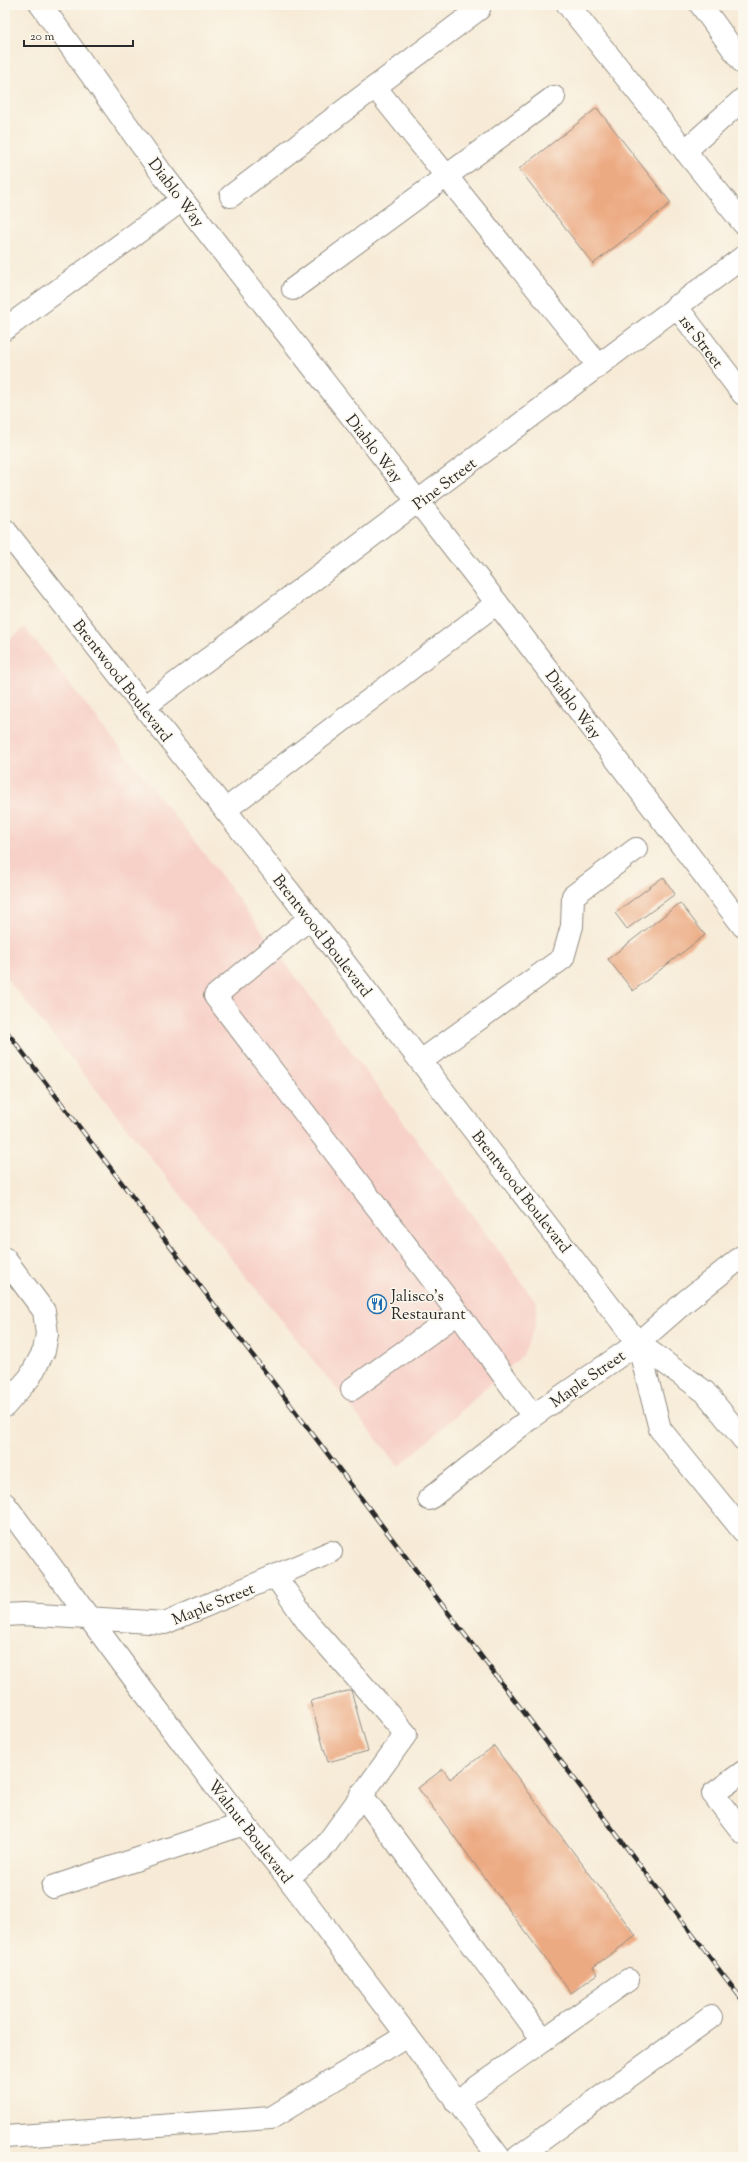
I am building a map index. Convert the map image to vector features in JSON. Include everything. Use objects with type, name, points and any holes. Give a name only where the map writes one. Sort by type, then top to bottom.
[{"type":"street","name":"Diablo Way","points":[[41,5],[182,200],[497,603],[743,926]]},
{"type":"street","points":[[568,5],[743,223]]},
{"type":"street","points":[[701,5],[743,62]]},
{"type":"street","points":[[231,196],[479,9]]},
{"type":"street","points":[[375,87],[598,365]]},
{"type":"street","points":[[292,288],[554,97]]},
{"type":"street","points":[[685,151],[743,99]]},
{"type":"street","points":[[5,329],[182,200]]},
{"type":"street","name":"Pine Street","points":[[144,707],[418,503],[598,365],[743,257]]},
{"type":"street","name":"1st Street","points":[[676,306],[743,394]]},
{"type":"street","name":"Brentwood Boulevard","points":[[5,530],[310,918],[638,1343],[705,1392],[743,1439]]},
{"type":"street","points":[[225,810],[497,603]]},
{"type":"street","points":[[421,1061],[563,958],[572,926],[573,896],[636,849]]},
{"type":"street","points":[[310,918],[214,996],[458,1313],[533,1416]]},
{"type":"street","name":"Maple Street","points":[[429,1499],[533,1416],[638,1343],[686,1301],[743,1256]]},
{"type":"street","points":[[5,1259],[44,1311],[47,1334],[44,1351],[30,1377],[5,1406]]},
{"type":"street","points":[[352,1389],[458,1313]]},
{"type":"street","name":"Brentwood Boulevard","points":[[638,1343],[660,1429],[743,1531]]},
{"type":"street","name":"Walnut Boulevard","points":[[5,1504],[88,1618],[244,1824],[288,1878],[499,2157]]},
{"type":"street","name":"Maple Street","points":[[5,1615],[165,1623],[276,1577],[331,1552]]},
{"type":"street","points":[[276,1577],[308,1623],[406,1734],[361,1794],[325,1846],[288,1878]]},
{"type":"street","points":[[743,1772],[713,1794],[743,1833]]},
{"type":"street","points":[[361,1794],[543,2040]]},
{"type":"street","points":[[53,1887],[244,1824]]},
{"type":"street","points":[[456,2102],[628,1980]]},
{"type":"street","points":[[518,2157],[711,2017]]},
{"type":"street","points":[[5,2137],[271,2118],[407,2035]]},
{"type":"shaded area","points":[[25,628],[211,862],[537,1303],[535,1327],[523,1355],[399,1467],[5,976],[5,642]]},
{"type":"building","points":[[597,108],[671,203],[593,264],[519,169]]},
{"type":"building","points":[[663,877],[675,894],[627,929],[615,913]]},
{"type":"building","points":[[680,903],[705,935],[633,991],[608,959]]},
{"type":"building","points":[[351,1690],[368,1751],[328,1762],[310,1701]]},
{"type":"building","points":[[494,1746],[636,1936],[593,1967],[598,1974],[571,1993],[418,1788],[443,1769],[450,1779]]},
{"type":"railway","points":[[5,1029],[743,2001]]},
{"type":"place","name":"Jalisco's Restaurant","points":[[377,1304]]}]
